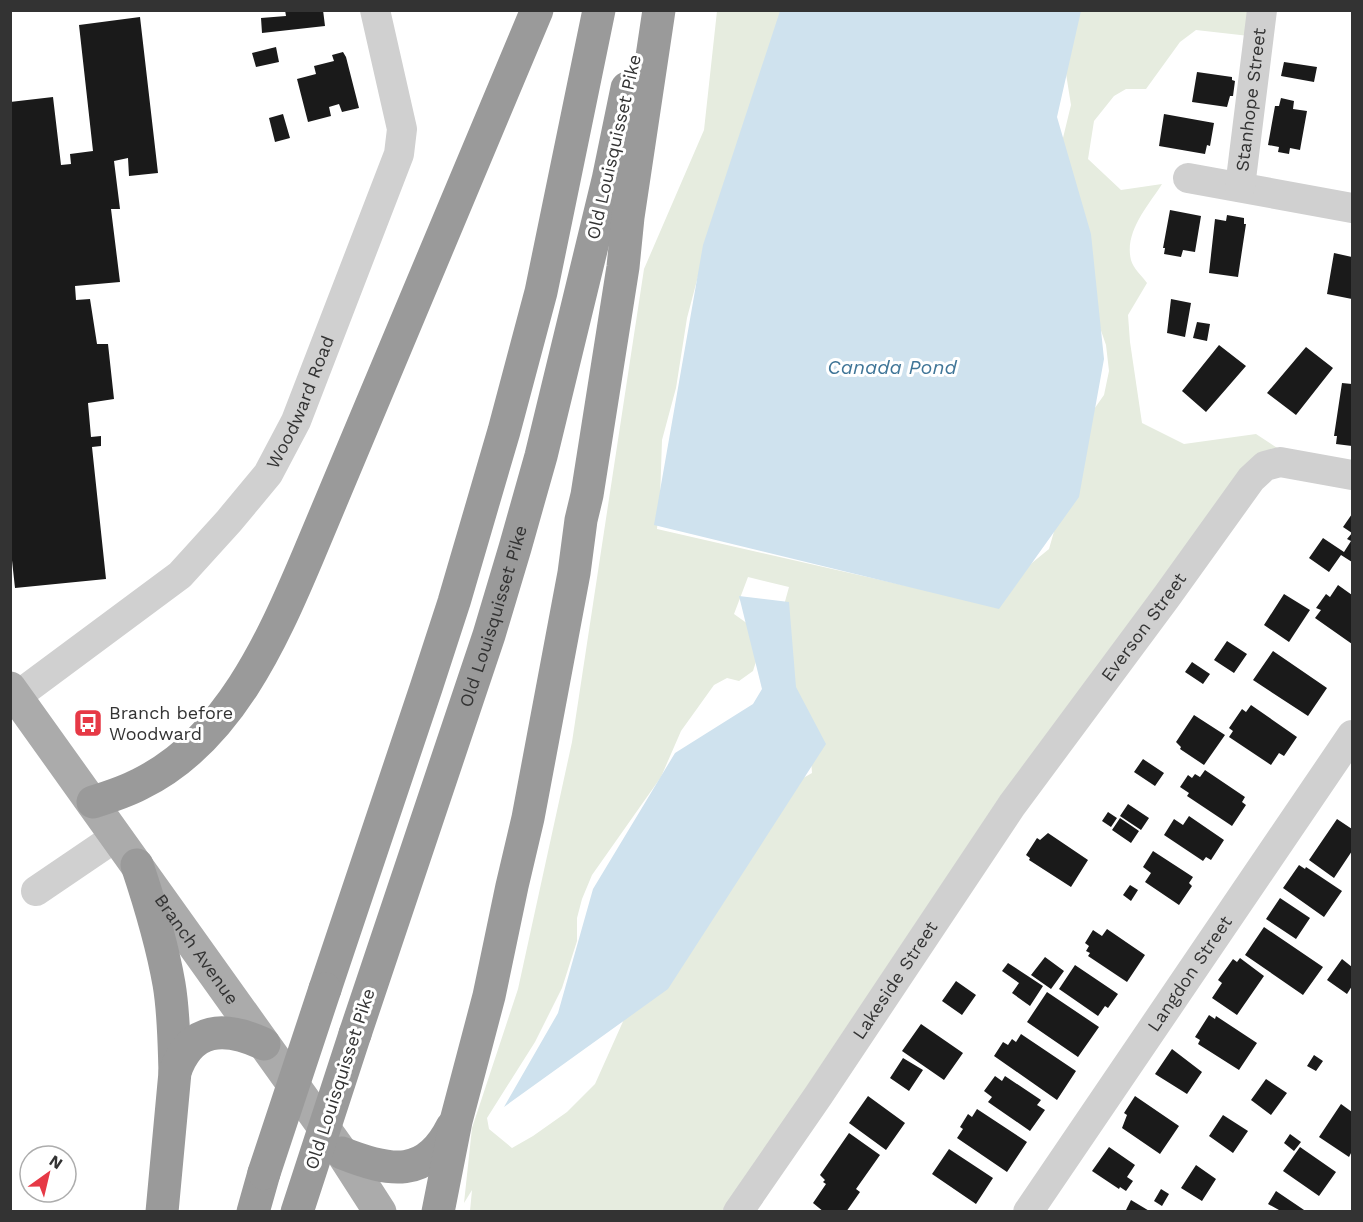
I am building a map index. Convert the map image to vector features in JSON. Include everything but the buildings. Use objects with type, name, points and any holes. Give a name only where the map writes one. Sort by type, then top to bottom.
[{"type":"highway","points":[[93,802],[141,784],[181,756],[197,742],[230,705],[259,661],[308,556],[537,10]]},
{"type":"highway","points":[[253,1212],[426,688],[495,463],[541,292],[600,10]]},
{"type":"highway","name":"Old Louisquisset Pike","points":[[297,1212],[489,635],[541,456],[608,180],[645,10]]},
{"type":"highway","points":[[438,1212],[456,1121],[489,996],[528,818],[574,573],[623,267],[628,218],[659,10]]},
{"type":"highway","points":[[137,865],[156,928],[173,1010],[175,1072],[162,1212]]},
{"type":"highway","points":[[175,1072],[184,1050],[191,1043],[208,1034],[228,1032],[264,1044]]},
{"type":"highway","points":[[342,1153],[385,1167],[405,1167],[421,1163],[433,1156],[444,1144],[456,1121]]},
{"type":"main road","name":"Branch Avenue","points":[[14,692],[342,1153],[380,1212]]},
{"type":"street","name":"Woodward Road","points":[[14,692],[180,575],[268,474],[296,420],[399,154],[402,129],[375,10]]},
{"type":"street","name":"Stanhope Street","points":[[1240,187],[1262,10]]},
{"type":"street","points":[[1188,178],[1353,208]]},
{"type":"street","name":"Everson Street","points":[[974,864],[1012,805],[1251,479],[1265,466],[1280,462],[1353,475]]},
{"type":"street","name":"Langdon Street","points":[[1028,1212],[1353,735]]},
{"type":"street","points":[[36,891],[117,836]]},
{"type":"street","name":"Lakeside Street","points":[[738,1212],[974,864]]},
{"type":"shaded area","points":[[717,11],[792,11],[710,231],[687,318],[676,388],[662,440],[657,529],[951,596],[993,595],[1049,549],[1055,528],[1066,449],[1104,395],[1109,371],[1106,345],[1089,296],[1062,142],[1071,105],[1056,11],[1263,11],[1258,37],[1196,30],[1180,42],[1146,89],[1126,89],[1114,96],[1094,121],[1088,159],[1121,190],[1162,184],[1134,229],[1130,250],[1132,263],[1147,283],[1128,315],[1142,423],[1184,444],[1256,434],[1297,461],[1260,478],[739,1211],[470,1211],[472,1190],[464,1203],[472,1128],[518,989],[572,742],[644,269],[704,130]],"holes":[[[748,577],[789,587],[781,616],[800,731],[810,746],[812,773],[789,786],[625,1017],[595,1084],[567,1112],[512,1148],[489,1129],[487,1118],[535,1042],[562,988],[577,941],[577,918],[582,899],[592,875],[661,777],[681,731],[714,685],[727,678],[739,681],[753,671],[760,649],[748,624],[734,614]]]},
{"type":"water","name":"Canada Pond","points":[[780,11],[1081,11],[1057,117],[1091,234],[1104,359],[1079,497],[999,609],[654,525],[703,245]]},
{"type":"water","points":[[739,596],[789,602],[796,687],[826,744],[668,989],[504,1107],[558,1013],[593,889],[675,753],[753,704],[762,689]]},
{"type":"place","name":"Branch before Woodward","points":[[88,723]]}]
